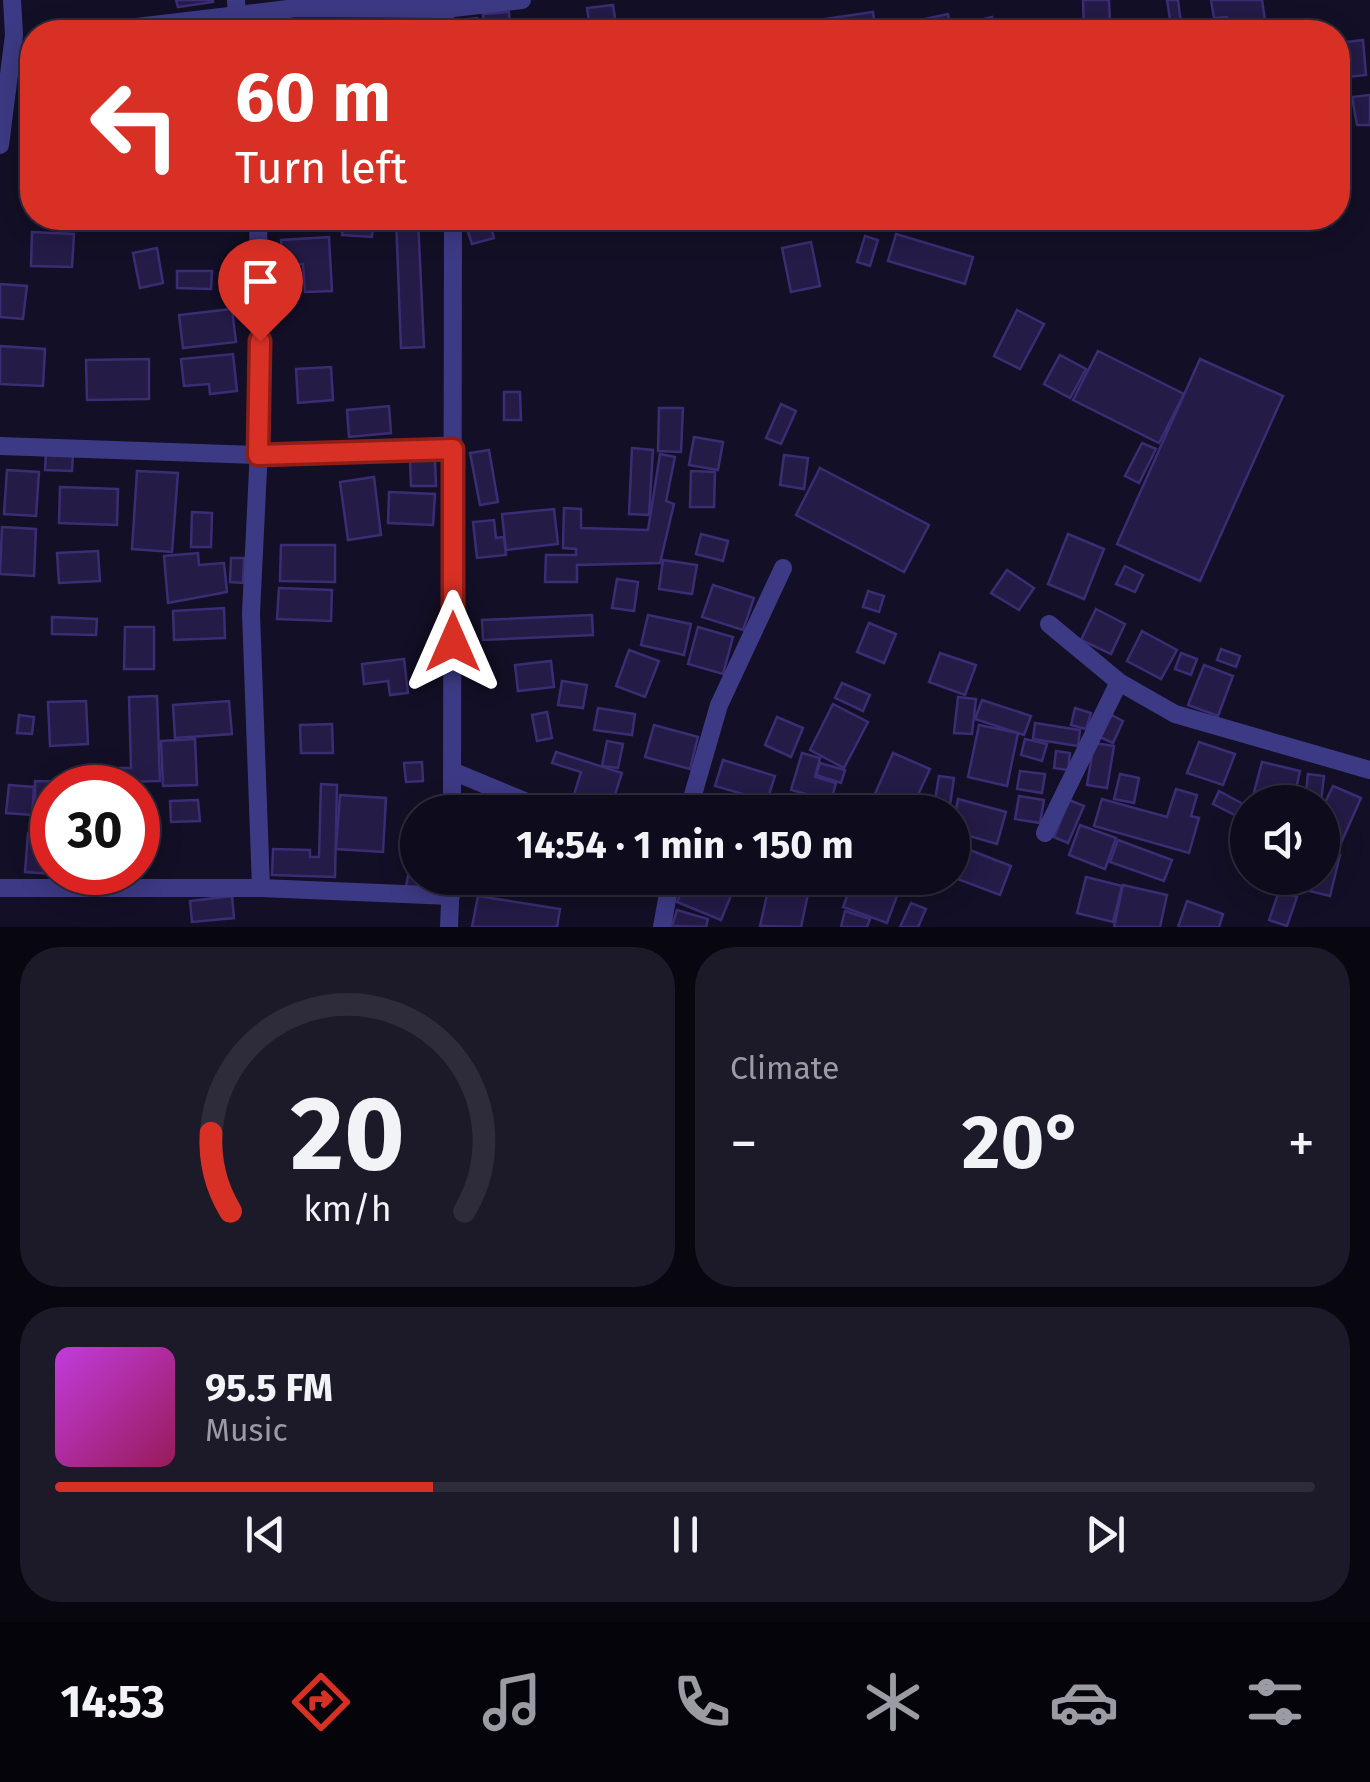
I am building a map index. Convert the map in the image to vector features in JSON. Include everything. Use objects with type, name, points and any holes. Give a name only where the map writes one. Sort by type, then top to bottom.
[{"type":"street","points":[[12,0],[20,25]]},
{"type":"street","points":[[201,20],[296,8],[522,0]]},
{"type":"street","points":[[0,145],[20,49]]},
{"type":"street","points":[[258,230],[258,455],[251,613],[261,888]]},
{"type":"street","points":[[452,795],[453,230]]},
{"type":"street","points":[[0,446],[258,455],[453,449]]},
{"type":"street","points":[[693,795],[720,705],[784,568]]},
{"type":"street","points":[[1050,624],[1119,682],[1176,714],[1370,770]]},
{"type":"street","points":[[1045,833],[1119,682]]},
{"type":"street","points":[[452,770],[511,795]]},
{"type":"street","points":[[0,888],[400,887]]},
{"type":"street","points":[[449,927],[451,895]]},
{"type":"street","points":[[662,927],[668,895]]},
{"type":"building","points":[[176,0],[213,0],[213,2],[178,7]]},
{"type":"building","points":[[1083,0],[1109,0],[1110,20],[1084,20]]},
{"type":"building","points":[[1167,0],[1178,0],[1181,20],[1170,20]]},
{"type":"building","points":[[1211,0],[1262,0],[1265,20],[1214,18]]},
{"type":"building","points":[[613,5],[615,20],[589,20],[587,8]]},
{"type":"building","points":[[509,12],[509,20],[483,20],[483,14]]},
{"type":"building","points":[[873,12],[874,20],[818,20]]},
{"type":"building","points":[[948,14],[949,20],[921,20]]},
{"type":"building","points":[[1363,40],[1366,75],[1350,77],[1350,42]]},
{"type":"building","points":[[1370,95],[1370,125],[1357,125],[1352,97]]},
{"type":"building","points":[[343,230],[373,230],[372,237],[342,235]]},
{"type":"building","points":[[396,230],[419,230],[424,347],[401,348]]},
{"type":"building","points":[[467,230],[492,230],[494,238],[472,244]]},
{"type":"building","points":[[32,232],[74,234],[72,267],[31,266]]},
{"type":"building","points":[[896,234],[973,257],[965,284],[888,261]]},
{"type":"building","points":[[865,236],[878,240],[870,266],[857,262]]},
{"type":"building","points":[[329,237],[332,291],[305,292],[303,264],[283,265],[281,240]]},
{"type":"building","points":[[811,242],[820,286],[791,292],[782,248]]},
{"type":"building","points":[[157,248],[163,283],[140,288],[133,253]]},
{"type":"building","points":[[177,271],[212,271],[211,289],[177,288]]},
{"type":"building","points":[[0,284],[27,286],[23,319],[0,317]]},
{"type":"building","points":[[232,309],[236,342],[183,348],[179,315]]},
{"type":"building","points":[[1017,310],[1044,324],[1020,369],[994,356]]},
{"type":"building","points":[[0,346],[45,349],[43,386],[0,384]]},
{"type":"building","points":[[1098,351],[1184,394],[1159,443],[1073,400]]},
{"type":"building","points":[[233,354],[237,391],[210,394],[209,384],[184,386],[181,359]]},
{"type":"building","points":[[1060,355],[1086,369],[1070,398],[1044,384]]},
{"type":"building","points":[[149,359],[149,399],[87,400],[86,360]]},
{"type":"building","points":[[1200,359],[1283,396],[1200,581],[1117,544]]},
{"type":"building","points":[[331,367],[333,400],[298,403],[296,369]]},
{"type":"building","points":[[504,392],[520,392],[521,420],[504,420]]},
{"type":"building","points":[[781,404],[796,411],[781,444],[766,438]]},
{"type":"building","points":[[389,406],[391,433],[349,437],[347,410]]},
{"type":"building","points":[[659,408],[683,408],[681,452],[658,451]]},
{"type":"building","points":[[694,437],[723,442],[718,470],[689,465]]},
{"type":"building","points":[[1142,443],[1156,449],[1139,483],[1125,476]]},
{"type":"building","points":[[632,448],[653,450],[649,515],[629,514]]},
{"type":"building","points":[[489,450],[498,502],[480,505],[470,453]]},
{"type":"building","points":[[46,453],[73,455],[72,471],[45,470]]},
{"type":"building","points":[[660,454],[675,457],[666,501],[674,504],[660,563],[577,565],[577,582],[545,582],[546,555],[576,555],[576,549],[563,548],[564,508],[581,509],[581,528],[648,530]]},
{"type":"building","points":[[784,455],[808,458],[804,489],[780,485]]},
{"type":"building","points":[[435,460],[436,486],[411,486],[410,461]]},
{"type":"building","points":[[820,468],[929,525],[904,572],[796,515]]},
{"type":"building","points":[[7,470],[39,472],[36,516],[4,514]]},
{"type":"building","points":[[137,471],[178,473],[172,552],[132,549]]},
{"type":"building","points":[[691,471],[715,472],[714,507],[690,507]]},
{"type":"building","points":[[374,477],[381,535],[348,540],[340,482]]},
{"type":"building","points":[[60,487],[118,489],[117,525],[59,523]]},
{"type":"building","points":[[389,492],[435,494],[433,525],[388,523]]},
{"type":"building","points":[[554,509],[558,544],[506,550],[502,514]]},
{"type":"building","points":[[192,512],[212,513],[211,547],[191,547]]},
{"type":"building","points":[[494,520],[496,538],[504,537],[506,555],[477,558],[473,522]]},
{"type":"building","points":[[2,527],[36,529],[34,576],[0,574]]},
{"type":"building","points":[[701,534],[728,541],[723,561],[696,554]]},
{"type":"building","points":[[1068,534],[1104,549],[1084,599],[1048,584]]},
{"type":"building","points":[[281,545],[335,545],[335,582],[280,581]]},
{"type":"building","points":[[98,551],[100,581],[59,583],[57,553]]},
{"type":"building","points":[[198,553],[199,565],[224,563],[227,592],[168,603],[164,556]]},
{"type":"building","points":[[231,558],[244,558],[243,583],[230,582]]},
{"type":"building","points":[[663,560],[697,565],[692,594],[659,589]]},
{"type":"building","points":[[1125,566],[1143,575],[1135,592],[1116,584]]},
{"type":"building","points":[[1007,570],[1034,588],[1019,610],[991,593]]},
{"type":"building","points":[[617,579],[638,582],[634,611],[612,608]]},
{"type":"building","points":[[713,585],[754,598],[743,630],[702,617]]},
{"type":"building","points":[[279,588],[332,590],[331,621],[277,619]]},
{"type":"building","points":[[868,591],[884,596],[879,612],[863,607]]},
{"type":"building","points":[[224,608],[225,638],[174,640],[173,611]]},
{"type":"building","points":[[1096,609],[1125,624],[1111,654],[1081,640]]},
{"type":"building","points":[[592,615],[593,635],[483,640],[482,620]]},
{"type":"building","points":[[648,615],[691,624],[684,655],[641,645]]},
{"type":"building","points":[[52,617],[97,619],[96,635],[52,634]]},
{"type":"building","points":[[869,623],[896,634],[884,663],[857,652]]},
{"type":"building","points":[[125,627],[154,627],[154,669],[124,669]]},
{"type":"building","points":[[698,627],[733,637],[723,674],[688,664]]},
{"type":"building","points":[[1142,631],[1177,650],[1161,679],[1127,661]]},
{"type":"building","points":[[1221,649],[1240,656],[1236,667],[1217,660]]},
{"type":"building","points":[[629,650],[659,661],[645,697],[616,686]]},
{"type":"building","points":[[940,653],[976,665],[965,695],[929,682]]},
{"type":"building","points":[[1181,653],[1197,659],[1191,675],[1175,669]]},
{"type":"building","points":[[404,659],[408,693],[390,695],[388,681],[364,684],[362,664]]},
{"type":"building","points":[[551,661],[554,687],[518,691],[515,665]]},
{"type":"building","points":[[1204,665],[1233,676],[1218,716],[1188,705]]},
{"type":"building","points":[[562,681],[587,685],[583,708],[558,705]]},
{"type":"building","points":[[842,683],[870,695],[863,711],[835,698]]},
{"type":"building","points":[[157,696],[159,765],[131,765],[129,697]]},
{"type":"building","points":[[958,697],[976,699],[972,734],[954,733]]},
{"type":"building","points":[[982,700],[1031,716],[1024,735],[975,719]]},
{"type":"building","points":[[86,701],[88,744],[50,746],[48,702]]},
{"type":"building","points":[[229,701],[232,734],[175,738],[173,705]]},
{"type":"building","points":[[833,704],[868,722],[844,768],[810,750]]},
{"type":"building","points":[[598,708],[635,714],[632,735],[594,730]]},
{"type":"building","points":[[1075,708],[1091,713],[1086,729],[1071,725]]},
{"type":"building","points":[[547,712],[552,738],[537,741],[532,715]]},
{"type":"building","points":[[1106,712],[1123,721],[1113,743],[1095,735]]},
{"type":"building","points":[[19,715],[34,717],[32,734],[17,733]]},
{"type":"building","points":[[777,717],[803,728],[791,757],[765,745]]},
{"type":"building","points":[[1035,723],[1080,730],[1078,746],[1033,739]]},
{"type":"building","points":[[332,724],[333,753],[301,753],[300,725]]},
{"type":"building","points":[[654,725],[698,737],[690,769],[645,757]]},
{"type":"building","points":[[979,725],[1018,733],[1007,786],[968,777]]},
{"type":"building","points":[[195,739],[197,785],[163,786],[161,741]]},
{"type":"building","points":[[1025,739],[1047,744],[1042,761],[1021,755]]},
{"type":"building","points":[[607,741],[623,744],[618,768],[602,766]]},
{"type":"building","points":[[1199,742],[1235,754],[1223,785],[1187,773]]},
{"type":"building","points":[[1094,743],[1114,746],[1107,788],[1087,785]]},
{"type":"building","points":[[1056,751],[1070,753],[1068,770],[1054,768]]},
{"type":"building","points":[[556,752],[622,773],[615,795],[574,795],[581,772],[552,763]]},
{"type":"building","points":[[802,753],[820,758],[815,777],[836,783],[833,795],[791,790]]},
{"type":"building","points":[[893,753],[930,769],[918,795],[874,795]]},
{"type":"building","points":[[723,760],[775,776],[769,795],[746,795],[715,786]]},
{"type":"building","points":[[422,762],[423,781],[406,782],[404,763]]},
{"type":"building","points":[[1262,762],[1300,771],[1297,785],[1256,785]]},
{"type":"building","points":[[820,763],[845,770],[841,783],[816,775]]},
{"type":"building","points":[[1020,771],[1045,774],[1042,793],[1017,789]]},
{"type":"building","points":[[1120,774],[1139,778],[1134,803],[1114,799]]},
{"type":"building","points":[[1308,774],[1324,776],[1323,785],[1307,785]]},
{"type":"building","points":[[939,776],[954,778],[952,795],[936,795]]},
{"type":"building","points":[[321,784],[337,785],[335,877],[272,875],[273,849],[310,850],[310,857],[319,857]]},
{"type":"building","points":[[9,785],[30,787],[30,815],[6,813]]},
{"type":"building","points":[[1176,789],[1197,795],[1191,816],[1199,818],[1189,853],[1094,826],[1102,799],[1167,817]]},
{"type":"building","points":[[1340,789],[1361,798],[1340,843]]},
{"type":"building","points":[[1219,791],[1230,797],[1230,812],[1213,804]]},
{"type":"building","points":[[340,795],[386,798],[383,852],[336,849]]},
{"type":"building","points":[[1019,796],[1044,800],[1040,823],[1015,819]]},
{"type":"building","points":[[198,800],[200,821],[171,822],[170,801]]},
{"type":"building","points":[[1069,800],[1084,806],[1068,843],[1054,837]]},
{"type":"building","points":[[970,802],[1006,812],[997,844],[970,836]]},
{"type":"building","points":[[1080,825],[1116,838],[1105,869],[1069,855]]},
{"type":"building","points":[[28,833],[30,833],[30,872],[25,872]]},
{"type":"building","points":[[1118,840],[1172,860],[1164,881],[1110,862]]},
{"type":"building","points":[[970,850],[1011,866],[1000,895],[970,884]]},
{"type":"building","points":[[1086,877],[1122,886],[1113,922],[1077,913]]},
{"type":"building","points":[[1123,885],[1167,895],[1160,927],[1114,927]]},
{"type":"building","points":[[680,895],[731,895],[721,920],[677,902]]},
{"type":"building","points":[[767,895],[808,895],[801,927],[760,926]]},
{"type":"building","points":[[848,895],[897,895],[887,923],[843,907]]},
{"type":"building","points":[[1278,895],[1297,897],[1287,926],[1269,920]]},
{"type":"building","points":[[232,896],[234,918],[192,922],[190,901]]},
{"type":"building","points":[[478,896],[560,909],[557,927],[472,927]]},
{"type":"building","points":[[1187,901],[1223,914],[1219,927],[1178,927]]},
{"type":"building","points":[[911,903],[926,909],[918,927],[900,927]]},
{"type":"building","points":[[677,910],[708,919],[706,927],[672,926]]},
{"type":"building","points":[[845,911],[870,919],[867,927],[841,927]]},
{"type":"route","points":[[260,341],[258,455],[453,449],[453,642]]}]
